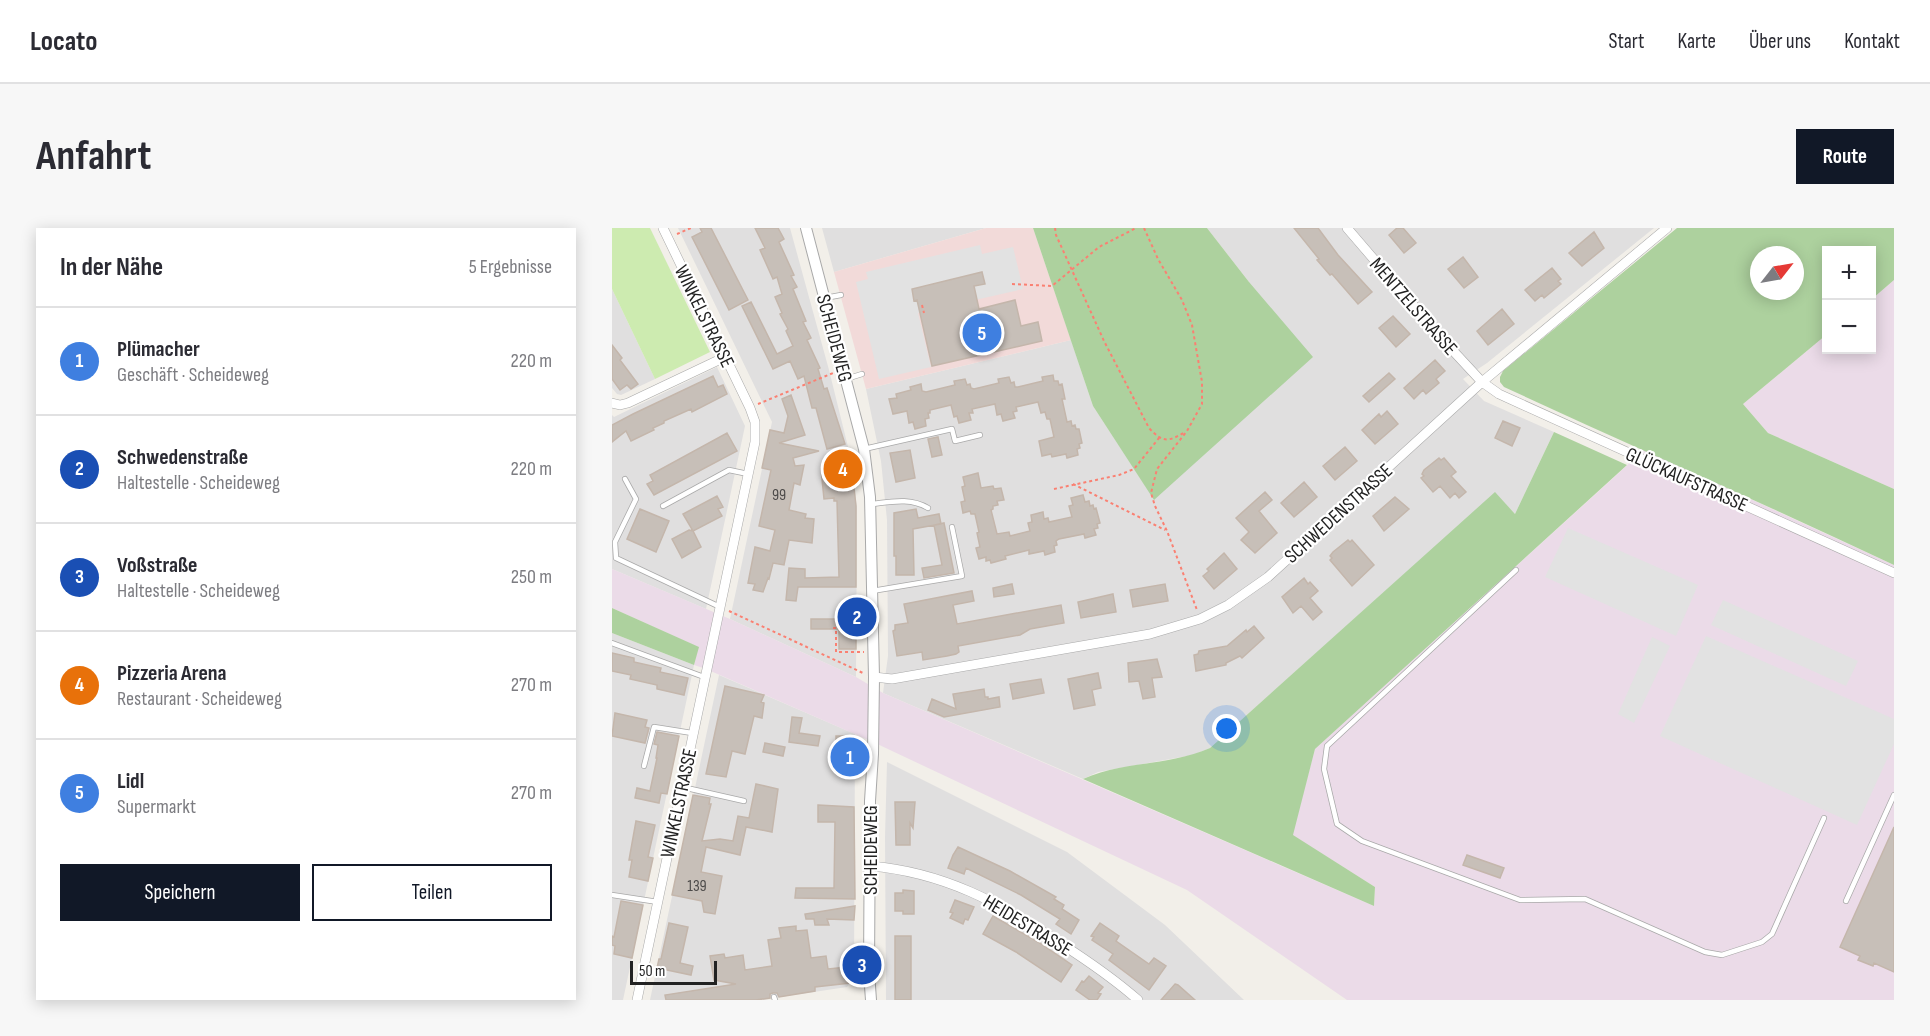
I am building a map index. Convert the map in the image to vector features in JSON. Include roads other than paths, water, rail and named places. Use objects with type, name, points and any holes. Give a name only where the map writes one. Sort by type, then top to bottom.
[{"type":"street","name":"WINKELSTRASSE","points":[[637,1000],[755,442],[755,422],[750,408],[663,228]]},
{"type":"street","name":"SCHEIDEWEG","points":[[806,228],[864,448],[871,504],[874,677],[870,801],[869,972],[871,1000]]},
{"type":"street","name":"MENTZELSTRASSE","points":[[1347,228],[1482,382]]},
{"type":"street","name":"SCHWEDENSTRASSE","points":[[874,677],[891,679],[1150,634],[1200,619],[1228,605],[1268,577],[1482,382],[1668,228]]},
{"type":"street","points":[[612,403],[620,405],[628,403],[725,357]]},
{"type":"street","name":"GLÜCKAUFSTRASSE","points":[[1482,382],[1499,394],[1894,573]]},
{"type":"street","name":"HEIDESTRASSE","points":[[870,866],[886,867],[938,879],[993,901],[1111,976],[1138,1000]]},
{"type":"lane","points":[[825,298],[841,295]]},
{"type":"lane","points":[[845,374],[862,374]]},
{"type":"lane","points":[[864,448],[952,429],[955,441],[980,435]]},
{"type":"lane","points":[[663,506],[729,470],[748,474]]},
{"type":"lane","points":[[625,479],[636,499],[615,542],[616,558],[719,610]]},
{"type":"lane","points":[[871,504],[911,500],[928,508]]},
{"type":"lane","points":[[872,591],[962,576],[952,527]]},
{"type":"lane","points":[[1516,570],[1327,747],[1324,769],[1337,824],[1362,841],[1520,900],[1585,899],[1704,952],[1722,955],[1762,942],[1772,934],[1824,818]]},
{"type":"lane","points":[[612,643],[705,673]]},
{"type":"lane","points":[[644,766],[654,727],[692,733]]},
{"type":"lane","points":[[682,787],[744,801]]},
{"type":"lane","points":[[1846,901],[1894,795]]},
{"type":"lane","points":[[612,895],[658,902]]},
{"type":"place","name":"Lidl","points":[[982,333]]},
{"type":"place","name":"Pizzeria Arena","points":[[843,469]]},
{"type":"place","name":"Schwedenstraße","points":[[857,617]]},
{"type":"place","name":"Plümacher","points":[[850,757]]},
{"type":"place","name":"Voßstraße","points":[[862,965]]}]
